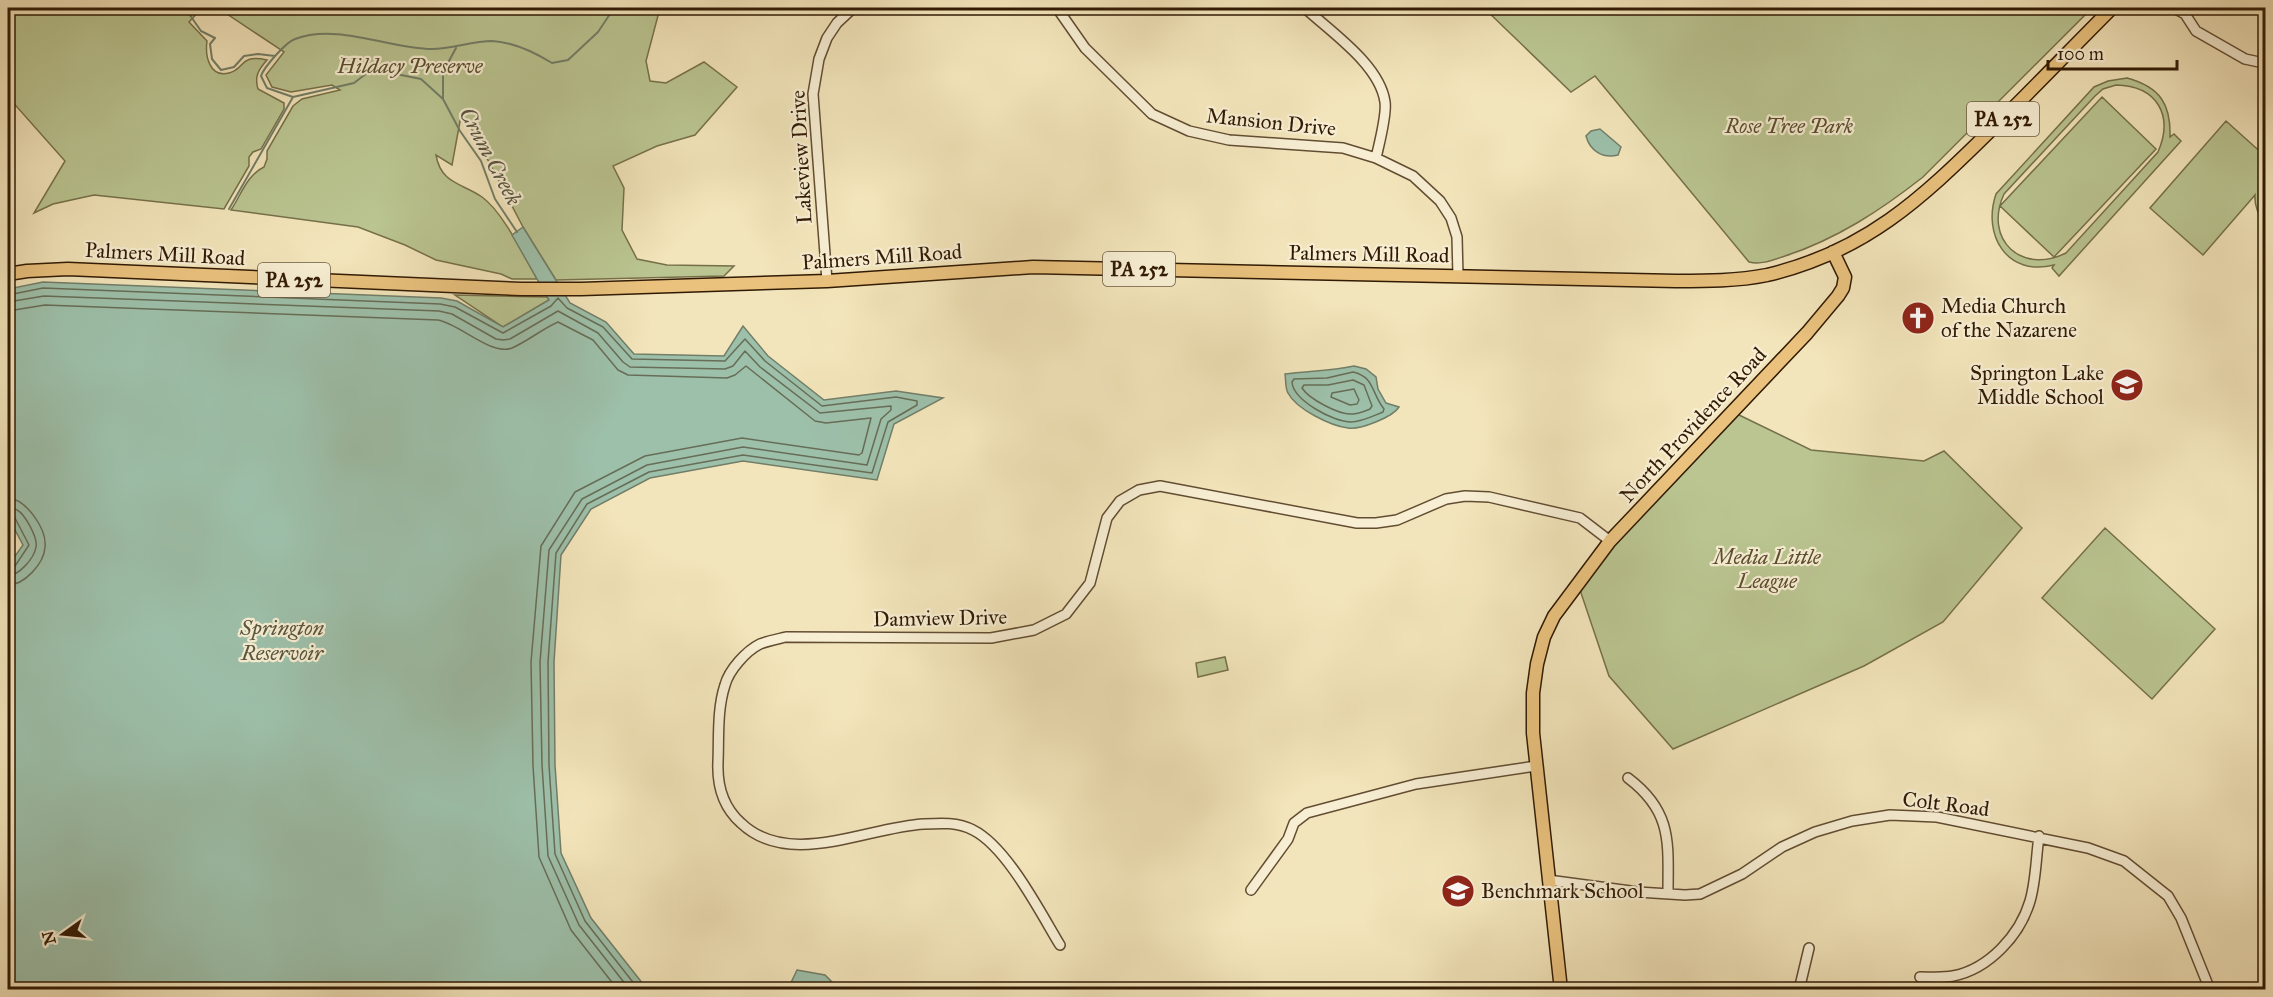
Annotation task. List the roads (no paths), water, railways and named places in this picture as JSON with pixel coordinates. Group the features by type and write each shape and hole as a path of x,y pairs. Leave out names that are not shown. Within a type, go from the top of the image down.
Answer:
{"main road":[{"name":"PA 252","path":"1833,252 1896,216 1935,185 2112,8"},
{"name":"Palmers Mill Road","path":"8,274 68,269 521,289 827,281 1033,267 1699,281 1765,275 1795,267 1833,252"},
{"name":"North Providence Road","path":"1561,990 1533,733 1533,693 1544,637 1554,616 1610,541 1807,333 1838,296 1843,288 1845,277 1833,252"}],"street":[{"name":"Lakeview Drive","path":"827,281 813,94 819,59 827,38 837,23 854,8"},
{"name":"Mansion Drive","path":"1056,8 1085,48 1152,114 1189,131 1230,140 1343,148 1376,158 1413,176 1440,201 1451,218 1457,237 1458,276"},
{"path":"1305,8 1337,38 1357,52 1374,76 1385,102 1376,158"},
{"path":"2175,8 2189,10 2196,31 2245,59 2259,62 2265,58"},
{"name":"Damview Drive","path":"1060,945 1013,870 993,843 972,829 946,822 911,825 811,844 793,845 780,844 749,831 725,804 718,778 725,682 746,654 759,644 786,637 991,638 1034,630 1066,614 1090,583 1107,518 1120,501 1139,490 1160,486 1368,523 1397,520 1446,500 1465,496 1489,497 1580,518 1610,541"},
{"path":"1251,890 1288,839 1294,823 1307,813 1416,784 1536,766"},
{"path":"1628,778 1643,789 1659,811 1666,831 1668,894"},
{"name":"Colt Road","path":"1548,880 1595,888 1668,894 1700,894 1742,874 1782,847 1815,832 1852,821 1890,815 1937,817 2039,836 2088,848 2124,861 2168,896 2181,918 2210,990"},
{"path":"1920,977 1954,976 1974,968 1993,957 2011,939 2031,899 2039,836"},
{"path":"1799,990 1809,948"}],"water":[{"path":"1600,129 1621,147 1618,155 1602,155 1591,146 1586,136 1591,131"},
{"name":"Springton Reservoir","path":"523,227 570,303 606,322 634,354 724,356 743,326 768,356 824,400 896,391 943,398 894,424 877,480 743,461 650,478 591,509 561,555 554,662 555,765 561,853 591,918 647,989 8,989 8,566 23,545 8,517 8,289 43,282 441,298 457,301 503,327 549,300 512,235"},
{"path":"1354,366 1366,369 1376,377 1378,389 1386,403 1399,407 1396,411 1368,425 1353,428 1341,427 1306,411 1292,399 1287,391 1285,374"},
{"path":"797,970 825,975 839,989 788,989"}],"waterway":[{"path":"185,8 201,31 215,38 210,44 212,59 221,70 234,67 244,56 258,54 275,56"},
{"path":"443,99 421,79 386,72 367,73 354,83 293,97 267,88 261,76 276,55 291,41 311,35 328,34 432,49 492,41 524,48 552,63 568,60 598,32 614,8"},
{"name":"Crum Creek","path":"456,48 443,72 443,99 460,131 481,161 495,199 517,232"},
{"path":"229,209 293,97"}],"place":[{"name":"Media Church of the Nazarene","path":"1918,318"},
{"name":"Springton Lake Middle School","path":"2127,385"},
{"name":"Benchmark School","path":"1458,891"}],"park label":[{"name":"Hildacy Preserve","path":"410,66"},
{"name":"Rose Tree Park","path":"1789,126"},
{"name":"Media Little League","path":"1767,569"}]}
